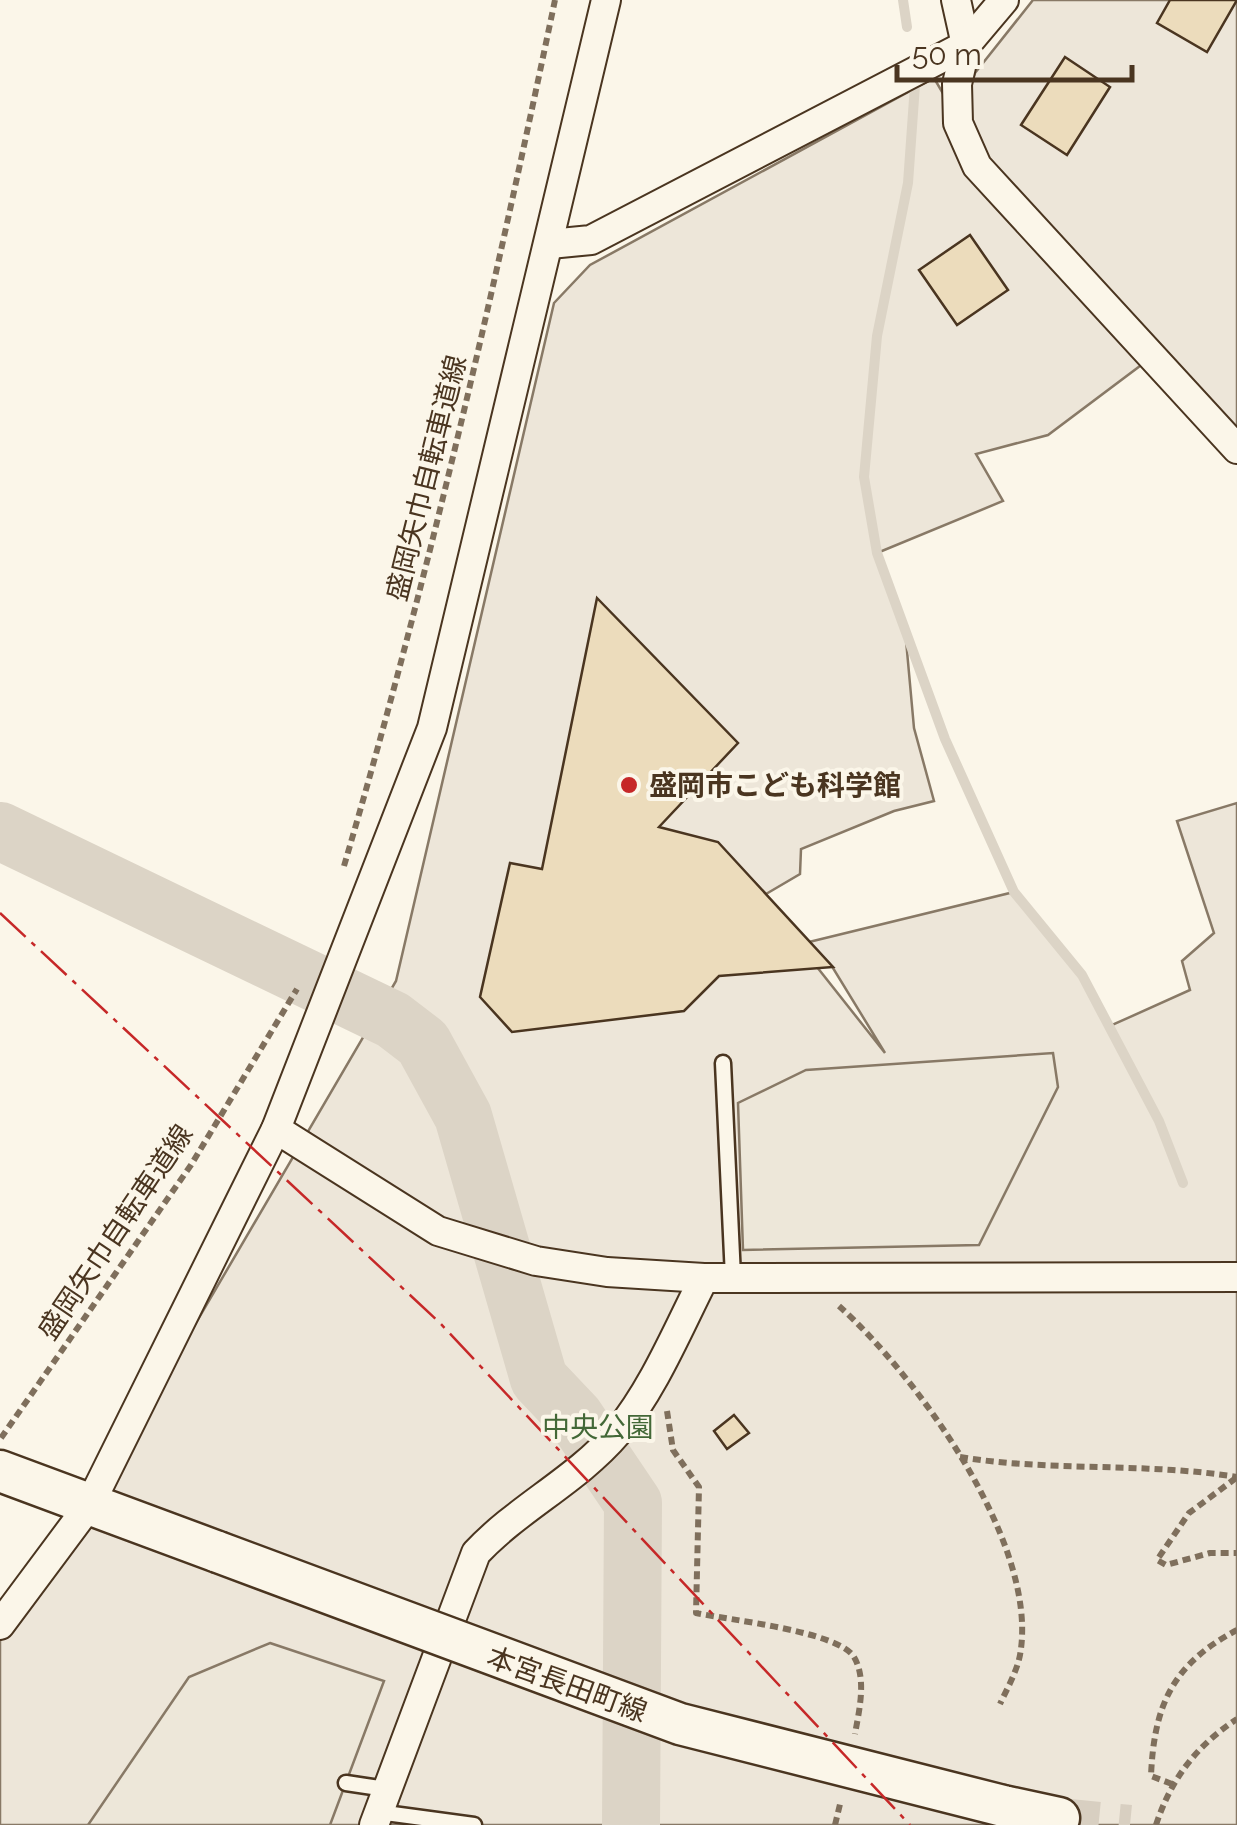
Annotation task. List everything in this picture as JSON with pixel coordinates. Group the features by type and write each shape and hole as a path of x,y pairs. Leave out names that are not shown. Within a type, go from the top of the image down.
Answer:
{"main road":[{"name":"本宮長田町線","path":"17,1478 680,1724 1058,1818"}],"street":[{"path":"0,1626 90,1504 276,1129 432,728 606,0"},
{"path":"956,0 966,45 956,84 958,122 976,166 1237,449"},
{"path":"550,244 591,240 966,45 1004,0"},
{"path":"276,1129 438,1231 536,1261 704,1278 1237,1277"},
{"path":"379,1809 476,1553 505,1522 602,1448 648,1386 704,1278"}],"lane":[{"path":"723,1063 733,1278"},
{"path":"346,1784 379,1809 474,1825"}],"path":[{"name":"盛岡矢巾自転車道線","path":"343,869 394,694 479,361 555,0"},
{"name":"盛岡矢巾自転車道線","path":"0,1439 191,1165 292,997"},
{"path":"805,1277 856,1321 900,1370 992,1514 1015,1570 1023,1626 1020,1657 1000,1704"},
{"path":"648,1386 671,1415 673,1450 699,1487 696,1613 833,1641 854,1656 862,1685 853,1740"},
{"path":"959,1458 996,1463 1184,1468 1237,1477"},
{"path":"1237,1477 1189,1513 1157,1560 1166,1565 1210,1553 1237,1553"},
{"path":"1172,1784 1150,1776 1151,1732 1162,1701 1192,1659 1237,1630"},
{"path":"1156,1825 1172,1784 1214,1734 1237,1719"},
{"path":"836,1825 842,1791"}],"green space":[{"name":"中央公園","path":"1033,0 1237,0 1237,449 1152,357 1048,435 976,454 1003,501 877,553 905,629 914,728 934,801 894,811 801,849 800,874 766,894 730,857 885,1053 833,968 809,942 1014,892 1082,975 1110,1026 1190,990 1182,961 1214,933 1177,821 1237,803 1237,1825 0,1825 0,1625 90,1504 396,981 554,303 590,265 934,78 959,121 975,73"}],"shaded area":[{"path":"1053,1053 1058,1087 979,1245 743,1250 738,1103 806,1070"},
{"path":"270,1643 384,1681 330,1825 88,1825 189,1677"}],"building":[{"path":"1170,0 1237,0 1207,52 1157,23"},
{"path":"1065,57 1110,87 1067,155 1021,125"},
{"path":"970,235 1008,290 957,325 919,270"},
{"name":"盛岡市こども科学館","path":"597,598 738,743 659,827 718,842 833,967 719,976 684,1011 512,1032 480,997 510,863 542,869"},
{"path":"734,1415 749,1433 727,1449 714,1431"}],"waterway":[{"path":"903,0 907,27"},
{"path":"915,85 908,183 877,336 864,477 877,553 945,739 1014,892 1082,975 1159,1121 1183,1183"},
{"path":"0,831 393,1020 423,1043 463,1116 539,1379 575,1417 633,1503 631,1825"}],"tunnel":[{"path":"1059,1818 1130,1825"}],"power":[{"path":"0,913 440,1323 910,1825"}],"place":[{"name":"盛岡市こども科学館","path":"629,785"}]}
